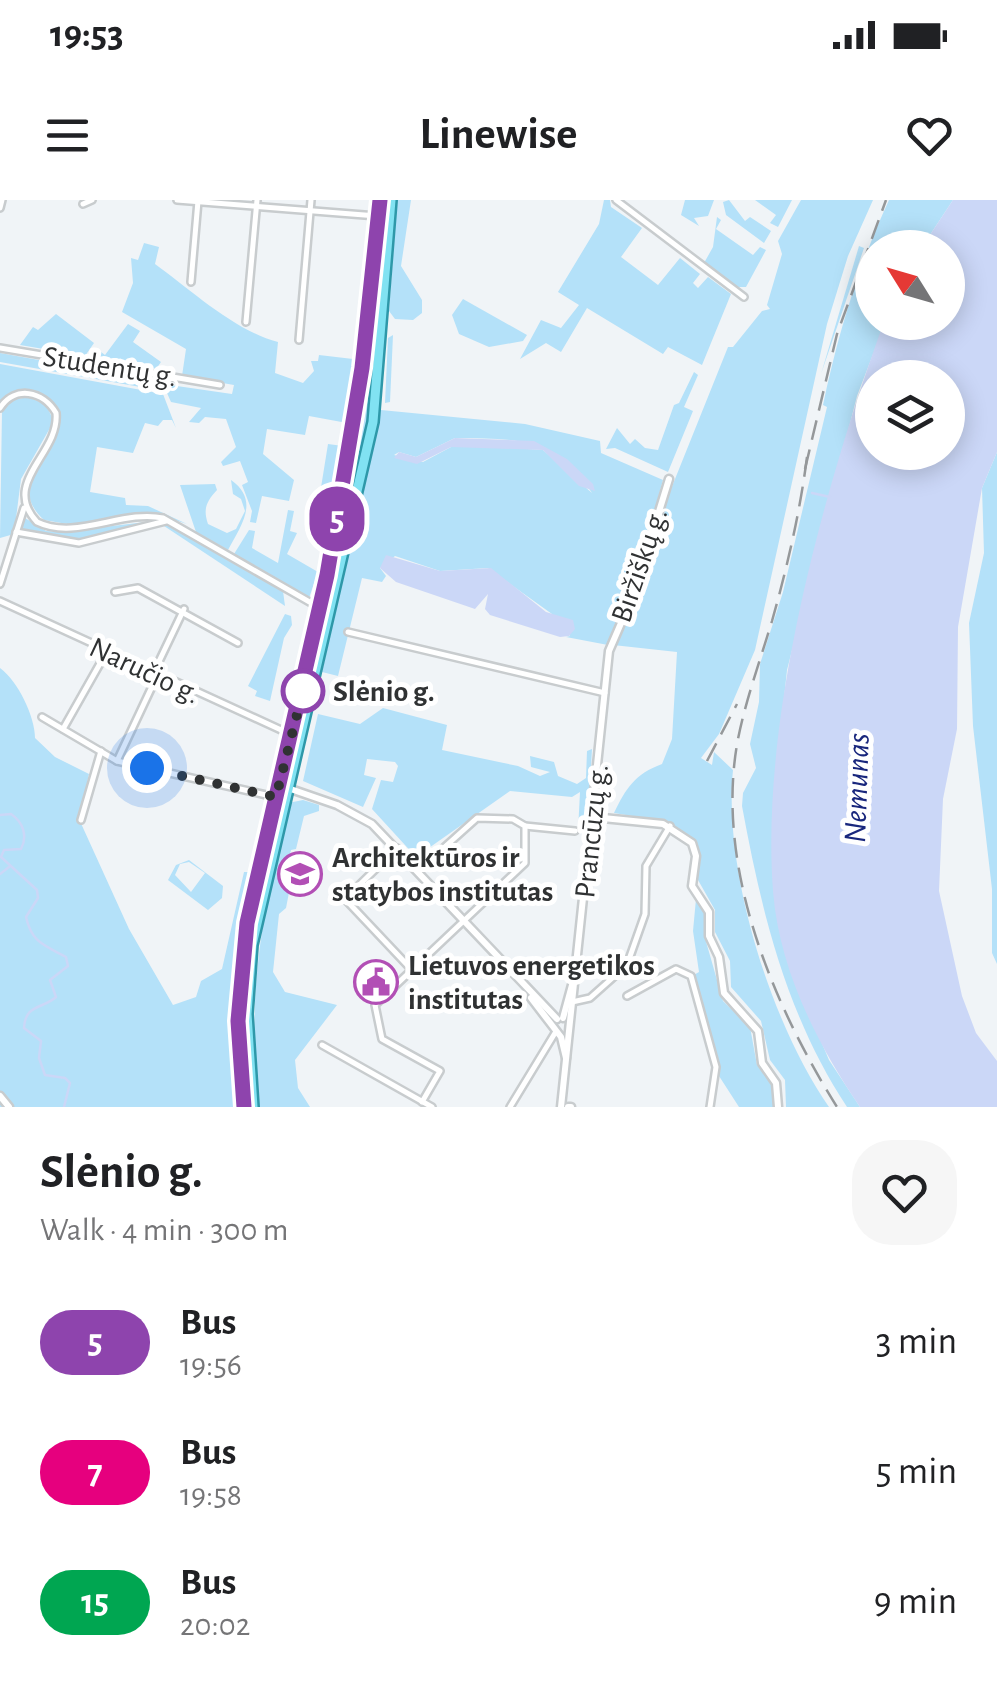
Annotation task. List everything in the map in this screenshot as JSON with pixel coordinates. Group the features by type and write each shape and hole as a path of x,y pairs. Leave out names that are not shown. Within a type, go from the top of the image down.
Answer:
{"main road":[{"path":"253,1107 246,1014 250,966 292,735 338,515 362,368 380,200"},
{"path":"244,1107 240,973 276,797 284,786 352,518 378,386 391,200"},
{"path":"338,515 352,518"}],"street":[{"path":"0,208 2,200"},
{"path":"83,204 92,200"},
{"path":"177,200 257,203 378,216"},
{"path":"299,340 311,200"},
{"path":"616,200 744,297"},
{"path":"192,282 198,201"},
{"path":"246,322 257,203"},
{"name":"Studentų g.","path":"0,348 220,385"},
{"path":"0,408 9,397 28,394 49,402 56,413 56,428 24,481 25,505 0,584"},
{"name":"Biržiškų g.","path":"609,651 634,593 669,478"},
{"path":"25,505 32,517 48,527 147,516 169,521 320,609"},
{"path":"16,532 79,543 169,521"},
{"path":"115,592 138,588 238,642"},
{"name":"Naručio g.","path":"0,602 292,735"},
{"path":"118,761 184,610"},
{"path":"348,632 604,692"},
{"name":"Prancūzų g.","path":"568,1107 561,1027 573,1002 609,651"},
{"path":"63,729 106,652"},
{"path":"42,717 118,761 276,797"},
{"path":"80,820 102,751"},
{"path":"284,786 364,818 397,848 561,1027 510,1107"},
{"path":"594,817 670,826 684,834 695,848 692,886 710,912 709,936 721,964 724,993 758,1031 760,1056 776,1082 778,1107"},
{"path":"438,853 476,818 513,819 525,826 575,831"},
{"path":"422,1102 440,1071 382,1039 375,1005 525,863 525,826"},
{"path":"573,1002 590,998 627,965 644,914 646,866 670,826"},
{"path":"397,848 344,898 412,970"},
{"path":"627,996 676,969 691,976 716,1067 710,1107"},
{"path":"322,1045 432,1107"},
{"path":"0,1096 9,1107"}],"shaded area":[{"path":"397,200 411,200 401,266 422,300 422,313 413,320 395,319 389,311"},
{"path":"604,200 610,200 611,207 642,228 621,257 658,285 680,258 700,274 693,283 698,288 708,277 731,294 702,365 668,347 663,354 587,308 561,352 546,343 520,359 541,320 561,328 579,305 558,292 599,224"},
{"path":"685,200 714,200 708,216 694,218 699,226 681,215"},
{"path":"729,200 745,221 750,217 771,231 764,243 726,215 723,202"},
{"path":"755,200 792,200 778,227 770,223 776,215"},
{"path":"801,200 873,200 860,230 855,230 827,324 755,650 719,734 701,758 712,765 714,752 733,770 736,854 756,945 788,1034 829,1107 786,1107 785,1080 770,1060 761,1021 731,987 730,961 715,932 715,910 698,880 697,841 668,822 614,813 632,783 662,764 672,739 677,652 613,645 636,594 667,489 671,489 728,347 733,347 762,311 770,309 767,305 782,254 778,241"},
{"path":"889,200 953,200 933,230 876,230"},
{"path":"717,217 721,220 716,229 753,255 760,247 766,250 746,287 736,287 704,263 713,247"},
{"path":"144,243 159,247 155,264 198,297 246,329 278,342 275,373 303,383 314,371 311,361 318,361 319,355 353,359 356,386 339,483 332,490 328,509 318,506 328,444 343,446 347,423 309,416 305,435 267,429 263,454 294,480 289,501 262,496 256,523 250,522 252,511 242,485 248,482 240,461 223,466 221,462 236,447 226,419 205,417 199,423 189,422 201,408 171,402 163,384 232,394 234,385 182,376 186,349 122,312 133,283 131,258 138,260"},
{"path":"855,259 855,274 821,374"},
{"path":"855,286 855,340 878,340 871,360 855,360 855,404 787,670 773,804 788,963 829,1060 860,1107 847,1107 792,999 758,886 742,806 743,793 756,768 750,744 759,702 760,664 783,592 842,327"},
{"path":"463,299 527,335 523,341 489,347 459,334 452,315"},
{"path":"56,314 94,343 85,356 20,345 33,327 38,330"},
{"path":"128,324 140,331 133,342 161,362 156,369 91,358 97,349 105,355"},
{"path":"371,333 377,335 373,401 349,515 343,511"},
{"path":"393,335 390,402 385,403 388,338"},
{"path":"0,353 161,382 163,391 0,362"},
{"path":"0,364 163,394 176,428 172,420 163,420 158,426 145,423 133,453 97,447 90,492 125,498 126,505 148,506 187,524 154,513 73,525 44,520 32,505 29,492 31,479 53,440 58,410 31,391 15,392 0,402"},
{"path":"694,372 698,375 684,407 693,411 668,472 615,448 606,449 617,428 630,444 635,439 645,448 658,450 674,405 679,403"},
{"path":"29,397 46,405 54,421 21,479 14,534 0,538 2,411 12,400"},
{"path":"381,410 525,424 600,441 601,453 663,480 633,589 608,645 566,637 570,636 552,614 488,568 440,571 395,556 380,568 386,576 382,582 362,578 338,676 322,672","holes":["455,438 516,441 549,451 564,460 592,493 543,450 468,445 451,447 423,462 394,455 399,452 416,457"]},
{"path":"997,452 997,964 992,953 992,889 973,726 969,623 984,553 982,488"},
{"path":"231,480 240,488 246,505 245,514 242,523 228,550 196,532 180,485 215,484 217,490 206,510 208,524 227,533 236,529 245,511 241,499 233,494"},
{"path":"288,510 294,511 290,531 297,533 287,554 318,572 309,598 234,554 249,530 255,531 252,548 278,563"},
{"path":"25,518 46,531 62,532 154,521 77,540 19,531"},
{"path":"161,524 169,524 283,591 285,606"},
{"path":"285,614 291,616 292,625 284,638 270,701 255,696 257,691 248,686"},
{"path":"0,668 24,700 35,738 55,757 89,774 79,819 129,929 173,1005 196,997 201,981 222,969 244,872 248,872 234,971 232,1020 241,1107 0,1107"},
{"path":"383,708 447,725 442,750 518,766 540,776 550,772 531,767 530,756 554,762 558,776 577,784 586,778 587,751 592,749 587,838 578,831 580,792 572,797 510,791 416,857 372,809 381,780 393,782 398,766 395,762 367,759 364,775 376,778 363,807 303,781 318,714 360,724"},
{"path":"303,800 319,805 319,811 304,816 296,849 291,850 287,868 293,872 286,908 279,914 273,972 285,992 337,1005 295,1060 298,1088 310,1107 258,1107 254,1027 264,918 288,803"},
{"path":"189,860 223,886 222,898 208,910 168,880 176,865","holes":["189,862 205,873 191,892 175,875 180,864"]},
{"path":"696,899 705,913 705,938 723,1001 750,1027 757,1065 771,1082 774,1107 739,1107 719,1076 718,1058 692,976 699,972 693,931"}],"water":[{"name":"Nemunas","path":"953,200 997,200 997,452 982,488 958,627 957,729 943,799 939,891 962,996 976,1033 997,1061 997,1107 860,1107 815,1032 783,949 773,891 776,754 800,607 855,407 855,470 965,470 965,360 871,360 878,340 965,340 965,230 933,230"},
{"path":"455,438 534,441 567,459 593,484 595,491 579,486 543,450 451,447 417,464 394,458 399,452 416,457"},
{"path":"386,555 440,571 491,568 546,612 573,620 575,629 569,636 560,637 490,615 485,609 488,594 475,609 396,582 380,568"}],"waterway":[{"path":"812,493 830,497"},
{"path":"0,815 11,814 23,830 21,849 4,850 1,857 37,890 38,898 26,917 32,933 66,957 68,966 50,980 56,997 31,1011 24,1028 41,1041 39,1058 45,1075 65,1078 70,1083 64,1107"},
{"path":"0,874 9,867"}],"railway":[{"path":"805,469 837,334 886,200"},
{"path":"807,457 788,560 738,739 734,835 754,931 771,978 837,1107"},
{"path":"707,761 737,704"}],"bus line":[{"name":"5","path":"244,1107 238,1021 247,923 327,575 355,420 380,200"}],"place":[{"name":"Slėnio g.","path":"303,691"},
{"name":"Architektūros ir statybos institutas","path":"300,874"},
{"name":"Lietuvos energetikos institutas","path":"376,982"}],"route":[{"path":"147,768 276,797 303,691"}]}
